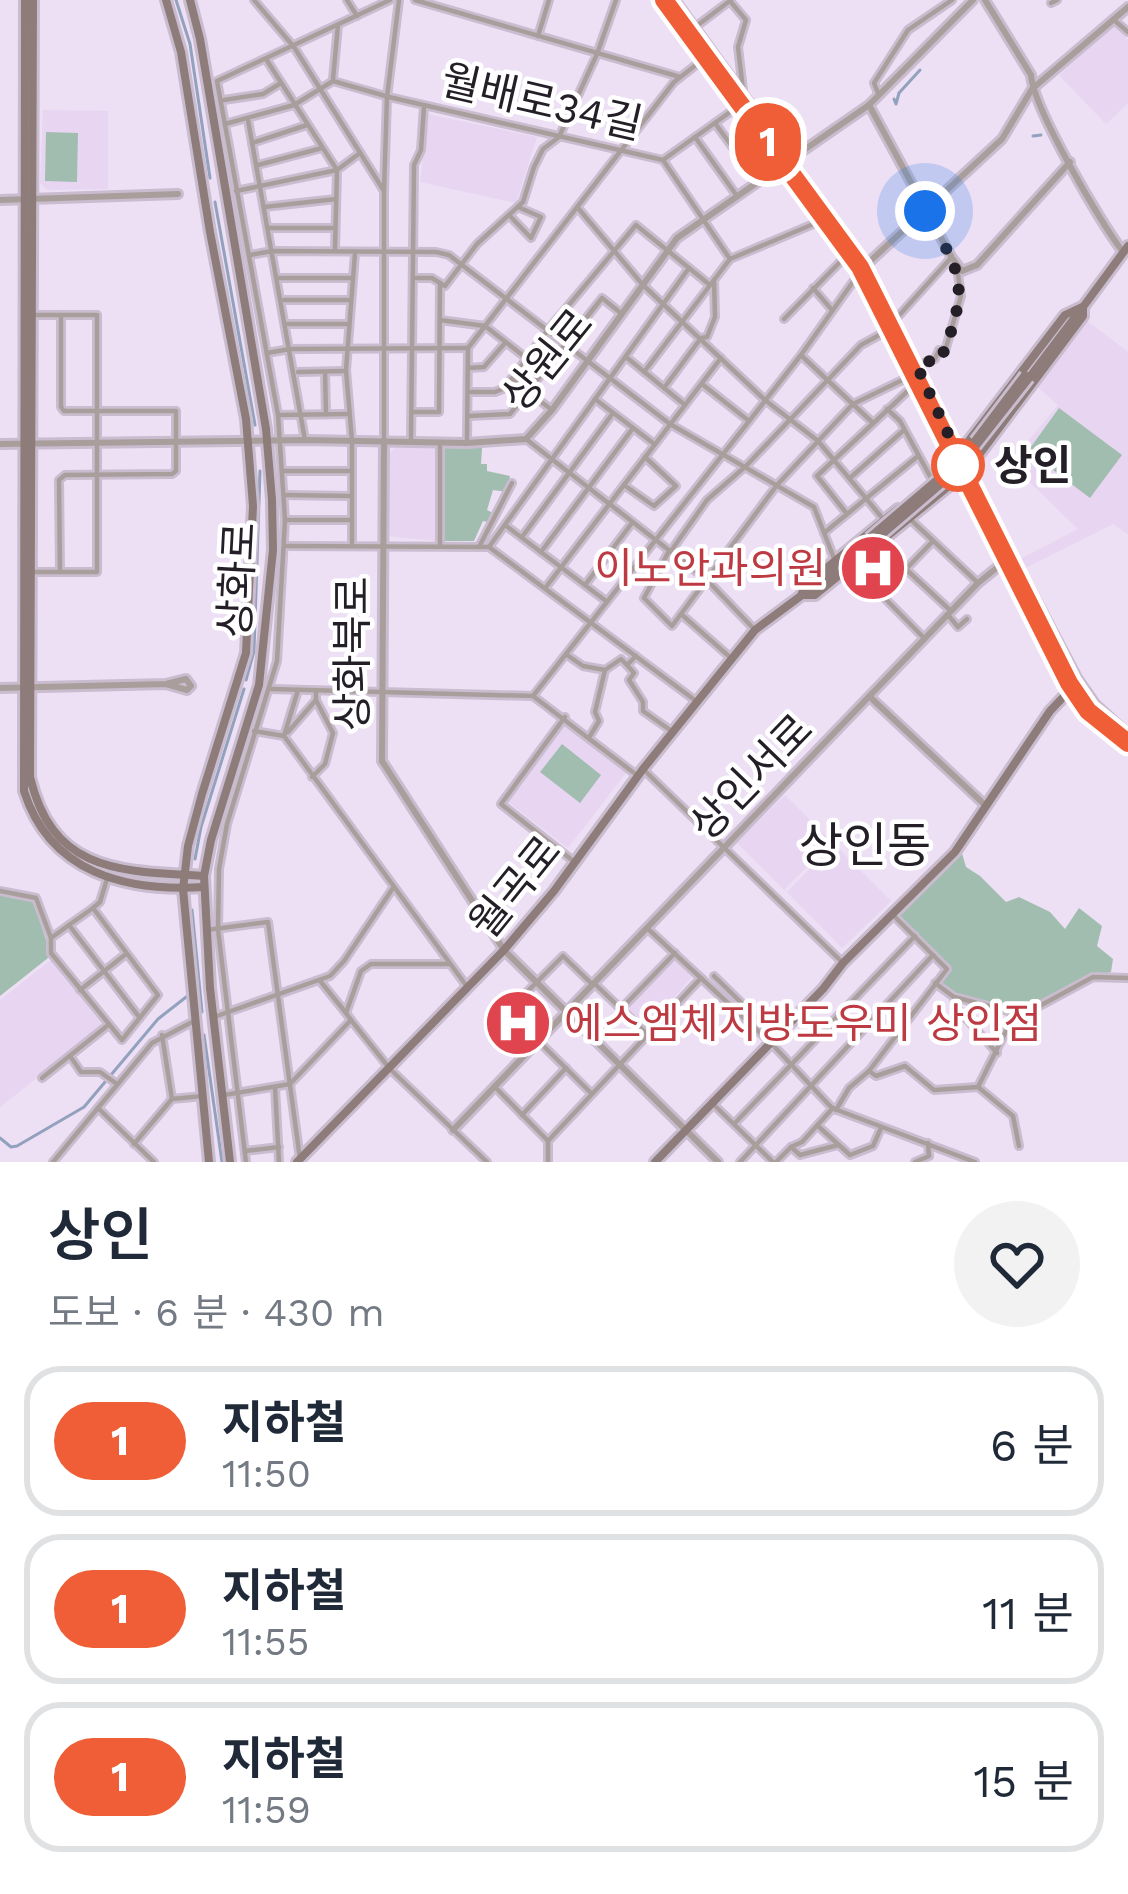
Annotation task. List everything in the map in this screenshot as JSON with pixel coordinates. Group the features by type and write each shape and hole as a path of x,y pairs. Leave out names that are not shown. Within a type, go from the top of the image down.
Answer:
{"main road":[{"path":"29,0 26,688 30,777 38,806 54,833 79,854 104,867 143,874 204,876"},
{"name":"상화로","path":"166,0 182,52 252,472 246,653 188,849 183,889 208,1161"},
{"name":"상화로","path":"190,0 271,473 273,550 259,685 204,876 205,930 230,1162"},
{"path":"662,0 742,101"},
{"path":"674,0 862,270 1070,690 1093,720 1128,747"},
{"path":"786,161 847,255 862,270"},
{"path":"202,177 211,183 220,172"},
{"path":"206,201 213,192 225,200"},
{"path":"27,199 30,572 22,771 29,807 53,844 92,874 124,885 204,887"},
{"name":"월곡로","path":"298,1160 504,950 755,630 874,542 962,458 1126,249"},
{"path":"1083,307 1083,316 963,476 874,542 853,566 815,595 802,595 807,584 933,482 1065,315 1083,307"},
{"path":"247,422 257,431 264,418"},
{"path":"252,472 262,466 271,473"},
{"path":"963,476 1083,690 1128,736"},
{"path":"658,1161 955,853 1050,711 1070,690"},
{"path":"188,849 195,863 207,856"},
{"path":"184,914 194,904 204,913"},
{"path":"193,1005 203,1015 213,1012"}],"street":[{"path":"254,0 294,47 384,191"},
{"path":"349,0 357,16"},
{"path":"246,1162 218,930 222,848 271,689 280,638 285,520 278,415 217,81 390,0"},
{"name":"상화북로","path":"399,0 387,97 384,191 382,760 504,950 718,1162"},
{"path":"415,0 680,77"},
{"path":"538,36 549,0"},
{"path":"413,278 432,278 446,286 477,244 518,208 543,149 559,137 598,54 616,0"},
{"path":"694,28 731,0 746,20 738,46 742,101"},
{"path":"878,94 874,83 908,30 952,0"},
{"name":"상원로","path":"0,444 526,439 677,238 869,105 974,0"},
{"path":"985,0 1031,76 1032,89 1070,162 1126,249"},
{"path":"533,696 801,355 862,270 1001,139 1032,89 1126,12"},
{"path":"1114,19 1128,32"},
{"path":"226,124 294,105 333,81 338,25"},
{"path":"467,443 468,348 680,77 705,58"},
{"path":"266,59 337,170 334,250"},
{"name":"월배로34길","path":"333,81 663,160 742,101"},
{"path":"222,100 263,94 280,83"},
{"path":"869,105 957,267 961,296 944,352 938,350 935,359 915,374 853,404 777,484 672,626 644,598 707,500 746,466 861,345 891,326 952,258"},
{"path":"411,442 414,165 421,150 424,106"},
{"path":"248,121 304,440"},
{"path":"715,123 758,181"},
{"path":"252,143 307,124"},
{"path":"695,137 737,196"},
{"path":"256,166 322,148"},
{"path":"236,191 337,170 360,154"},
{"path":"663,160 730,259"},
{"path":"957,267 969,270 977,265 1070,162"},
{"path":"0,200 178,194"},
{"path":"264,207 336,199"},
{"path":"510,216 531,238 541,217 518,208"},
{"path":"578,208 643,285 765,400 818,441 884,520"},
{"path":"644,372 730,259 823,220"},
{"path":"468,392 495,392 511,380 636,225 712,282"},
{"path":"268,228 335,227"},
{"path":"248,255 334,250 436,252 460,265 670,424 814,507 836,561"},
{"path":"352,546 346,348 355,253"},
{"path":"784,319 847,255"},
{"path":"489,547 689,268"},
{"path":"277,278 352,278"},
{"path":"664,388 701,338 707,337 715,317 712,282"},
{"path":"412,412 439,412 440,283"},
{"path":"813,288 832,310"},
{"path":"468,416 510,414 602,298 622,314"},
{"path":"281,300 350,300"},
{"path":"30,572 97,572 97,315 31,315"},
{"path":"60,572 59,480 65,475 172,474 176,442 176,411 64,411 61,315"},
{"path":"440,320 485,326 527,358"},
{"path":"286,324 347,324"},
{"path":"468,368 484,367 505,343"},
{"path":"267,353 468,348"},
{"path":"801,355 873,423"},
{"path":"626,357 685,405"},
{"path":"545,588 721,358"},
{"path":"295,373 346,371"},
{"path":"325,372 326,414"},
{"path":"847,514 817,476 887,409 915,374"},
{"path":"511,380 552,410"},
{"path":"702,383 749,421"},
{"path":"595,399 655,445"},
{"path":"887,409 933,482"},
{"path":"522,537 613,413"},
{"path":"278,415 349,414"},
{"path":"541,552 633,428"},
{"path":"849,479 904,430"},
{"path":"526,439 706,579 755,630"},
{"path":"440,442 440,546"},
{"path":"824,533 918,456"},
{"path":"624,484 654,506 676,486 645,457"},
{"path":"282,471 352,471"},
{"path":"479,547 512,483"},
{"path":"284,496 352,496"},
{"path":"507,497 520,504"},
{"path":"910,519 978,583"},
{"path":"285,520 352,520"},
{"path":"585,585 632,523"},
{"path":"505,525 608,602"},
{"path":"881,595 933,541"},
{"path":"874,542 950,613 958,627 967,619"},
{"path":"285,546 489,547 697,702"},
{"name":"상인서로","path":"453,1130 978,583 1004,562"},
{"path":"853,566 925,639"},
{"path":"681,614 732,658"},
{"path":"566,654 583,666 605,670"},
{"path":"627,665 636,656"},
{"path":"590,736 598,721 595,712 605,670 621,659 634,673 629,680 643,702 643,711 673,732"},
{"path":"0,688 166,685"},
{"path":"271,689 533,696 641,773 844,963"},
{"path":"284,736 299,689"},
{"path":"312,776 325,764 333,733 316,700 316,690"},
{"path":"870,697 985,805"},
{"path":"284,736 316,700"},
{"path":"565,717 501,804 575,862"},
{"path":"245,729 284,736 468,988"},
{"path":"51,938 100,902 106,879"},
{"path":"213,1012 229,1013 321,982 344,961 393,888"},
{"path":"0,891 36,898 52,953 122,1040 158,995 93,908"},
{"path":"713,1103 774,1162 835,1109 946,969 894,916"},
{"path":"205,930 268,922 298,1160"},
{"path":"69,926 140,1018"},
{"path":"647,928 835,1109 975,1162"},
{"path":"734,1124 915,936"},
{"path":"621,1009 675,953"},
{"path":"80,990 126,954"},
{"path":"740,1162 933,955"},
{"path":"592,1093 508,1011 563,956 647,1034"},
{"path":"346,1013 361,971 371,964 450,964"},
{"path":"714,976 758,1018"},
{"path":"935,983 954,997 1023,1016 1093,976 1128,978"},
{"path":"548,1162 548,1141 701,978"},
{"path":"321,982 390,1070 487,1162"},
{"path":"954,997 955,1006 997,1052"},
{"path":"979,1087 1016,1013"},
{"path":"223,1095 290,1084 351,1020"},
{"path":"53,1162 162,1035 194,1021"},
{"path":"42,1078 107,1026"},
{"path":"162,1035 172,1100"},
{"path":"69,1055 81,1072 104,1073 117,1084"},
{"path":"869,1071 876,1076 905,1066 934,1090 979,1087 1013,1116 1018,1146"},
{"path":"522,1115 566,1068"},
{"path":"494,1086 548,1141"},
{"path":"275,1087 279,1162"},
{"path":"134,1144 172,1100 203,1096"},
{"path":"98,1108 154,1162"},
{"path":"818,1126 850,1155 873,1146 881,1128"},
{"path":"915,1162 929,1156 928,1143"},
{"path":"791,1147 800,1155 838,1145"},
{"path":"245,1150 279,1147"}],"shaded area":[{"path":"1114,24 1128,40 1128,103 1106,124 1059,75"},
{"path":"43,110 108,111 108,189 47,190 40,183"},
{"path":"428,114 537,137 516,203 420,182"},
{"path":"1086,320 1128,352 1128,534 1113,524 1023,569 1018,560 1078,529 1010,463 1058,405 1035,385"},
{"path":"396,447 437,448 436,541 388,536 389,453"},
{"path":"566,722 625,767 626,773 568,848 508,802"},
{"path":"785,795 832,842 784,890 737,843"},
{"path":"834,844 891,901 842,948 787,892"},
{"path":"674,958 693,976 647,1028 625,1009"},
{"path":"51,960 103,1026 0,1107 0,1000"}],"green space":[{"path":"46,132 78,133 77,182 45,181"},
{"path":"1059,408 1122,455 1090,498 1028,451"},
{"path":"443,448 482,448 481,464 487,464 487,471 510,476 507,492 493,490 487,510 495,514 491,523 483,521 474,541 443,541"},
{"path":"562,744 601,775 580,803 540,772"},
{"path":"961,850 966,867 1006,902 1019,897 1050,912 1065,929 1079,908 1102,926 1097,946 1113,959 1111,972 1023,1015 954,997 935,983 946,969 894,916"},
{"path":"0,895 33,901 48,958 0,996"}],"waterway":[{"path":"176,0 190,44 210,178"},
{"path":"894,99 896,104 899,93 920,70"},
{"path":"1033,136 1041,135"},
{"path":"215,202 255,425"},
{"path":"246,680 254,651 260,471"},
{"path":"195,859 244,689"},
{"path":"192,910 202,1012"},
{"path":"0,1138 17,1146 84,1107 158,1019 199,987"},
{"path":"204,1035 222,1162"}],"metro line":[{"name":"1","path":"664,0 860,267 1069,683 1088,711 1128,743"}],"place":[{"name":"상인","path":"958,465"},
{"name":"이노안과의원","path":"873,568"},
{"name":"에스엠체지방도우미 상인점","path":"518,1023"}],"district":[{"name":"상인동","path":"865,845"}],"route":[{"path":"925,211 957,267 961,296 944,352 938,350 935,359 917,366 962,464 958,465"}]}
